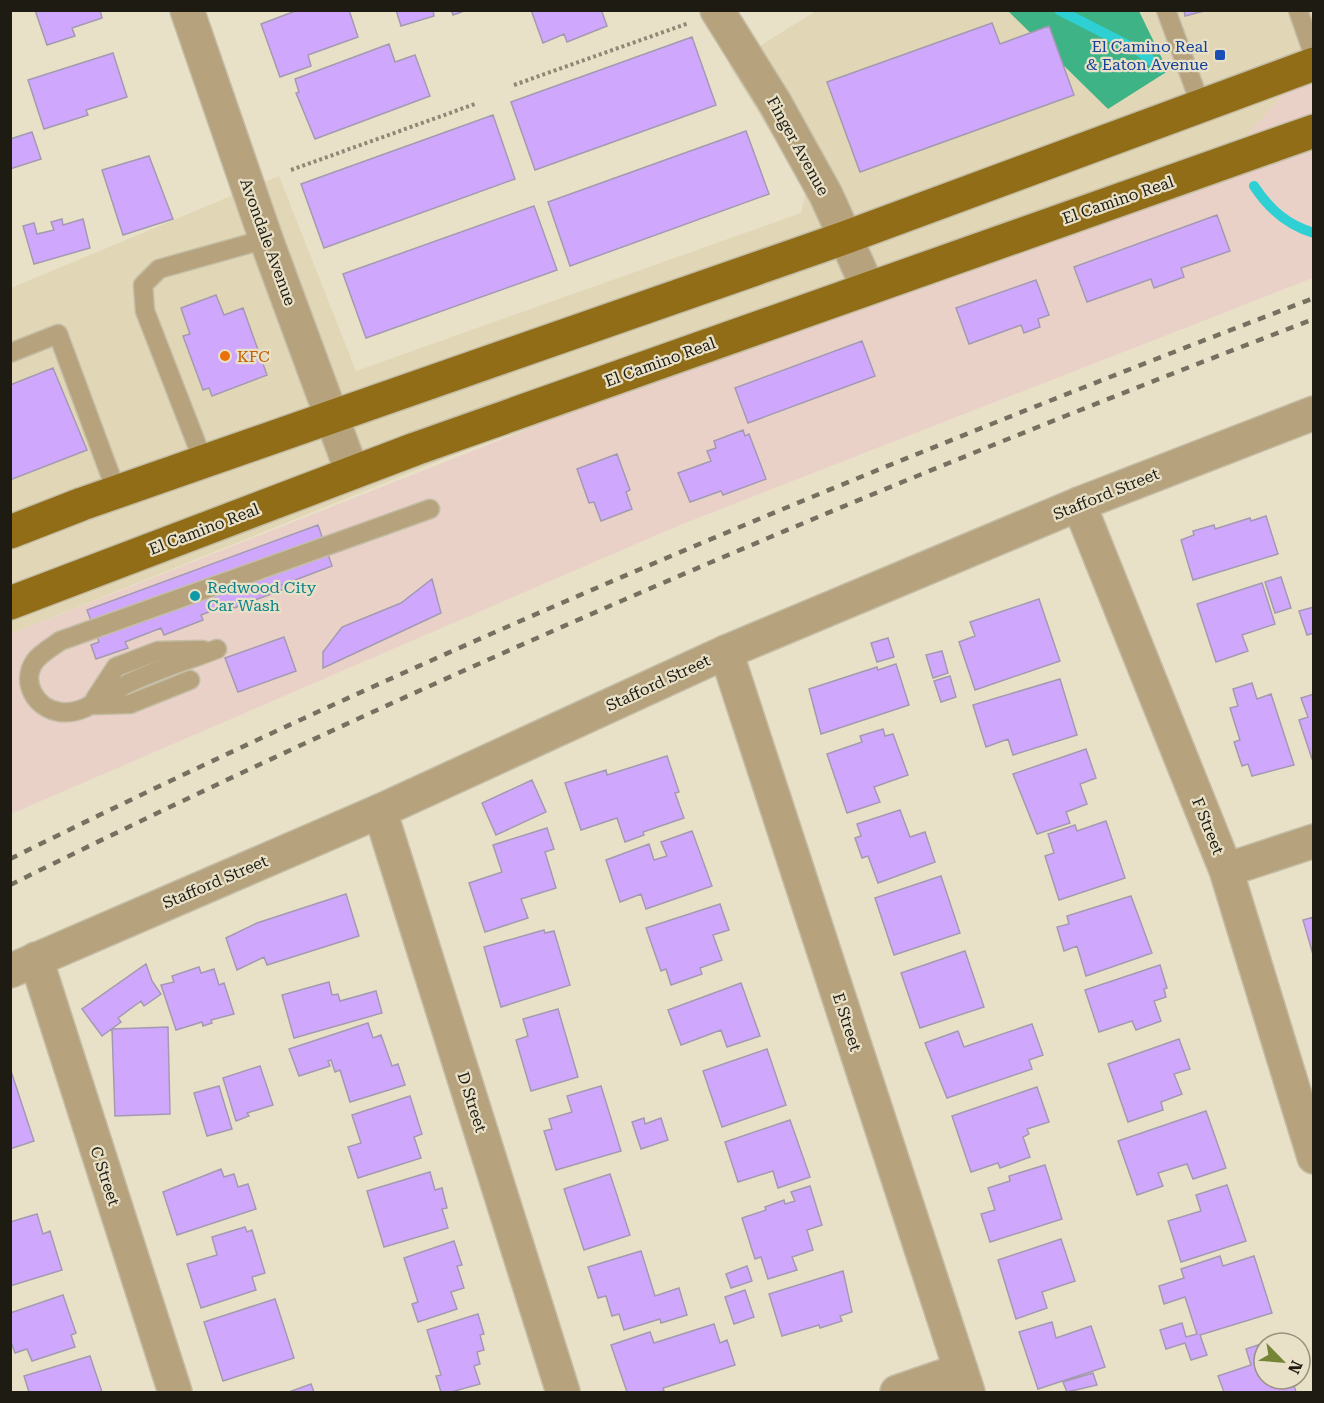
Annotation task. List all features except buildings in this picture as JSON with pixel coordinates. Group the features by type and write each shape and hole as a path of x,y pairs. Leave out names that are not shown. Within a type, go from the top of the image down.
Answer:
{"main road":[{"path":"10,532 844,238 1314,64"},
{"name":"El Camino Real","path":"10,603 352,472 1314,131"}],"street":[{"name":"Avondale Avenue","path":"187,10 266,239 334,418 352,472"},
{"name":"Finger Avenue","path":"705,16 775,103 826,195 868,288"},
{"name":"Stafford Street","path":"23,965 380,811 726,652 1079,504 1314,412"},
{"name":"F Street","path":"1079,504 1226,870 1314,1157"},
{"name":"E Street","path":"726,652 964,1381"},
{"name":"D Street","path":"380,811 563,1392"},
{"path":"1226,870 1314,841"},
{"name":"C Street","path":"23,965 175,1392"},
{"path":"897,1392 964,1381"}],"lane":[{"path":"1166,10 1201,106"},
{"path":"1298,10 1314,56"},
{"path":"204,463 145,311 143,285 159,269 266,239"},
{"path":"10,352 58,334 117,493"},
{"path":"217,649 123,686 92,705 74,712 60,712 39,703 32,695 29,685 30,671 36,661 60,641 430,509"},
{"path":"92,705 130,704 190,680"}],"path":[{"path":"514,85 705,16"},
{"path":"291,170 475,104"}],"shaded area":[{"path":"816,11 1313,11 1313,60 1236,148 966,248 11,634 11,288 279,176 356,371 801,213 806,190 729,65"},
{"path":"1313,60 1313,278 680,525 11,814 11,634 1236,148"}],"green space":[{"path":"1008,11 1139,11 1168,71 1108,109"}],"waterway":[{"path":"1059,10 1139,51 1161,68"},
{"path":"1254,186 1266,202 1287,221 1314,233"}],"railway":[{"path":"10,859 170,781 492,633 983,427 1314,298"},
{"path":"10,885 331,731 655,586 983,449 1314,319"}],"place":[{"name":"El Camino Real & Eaton Avenue","path":"1220,55"},
{"name":"KFC","path":"225,356"},
{"name":"Redwood City Car Wash","path":"195,596"}]}
